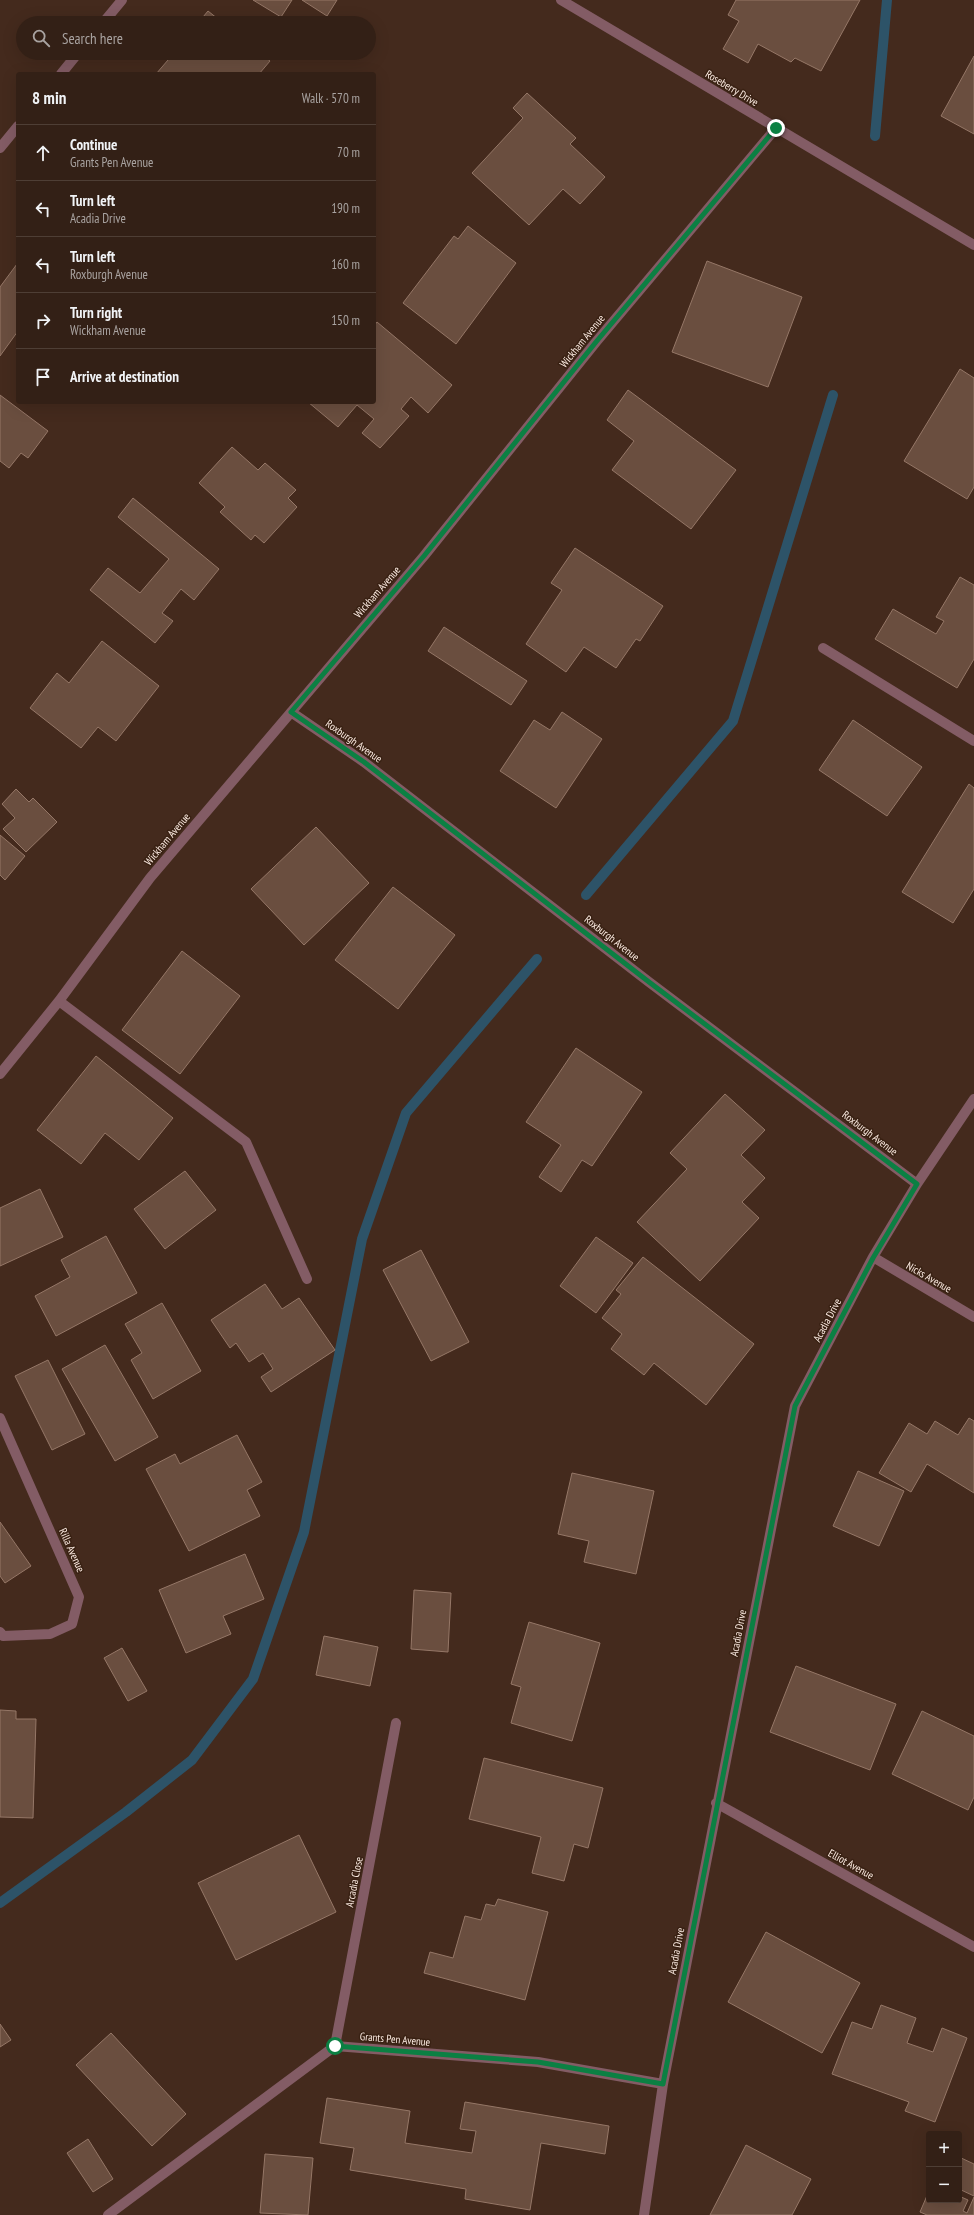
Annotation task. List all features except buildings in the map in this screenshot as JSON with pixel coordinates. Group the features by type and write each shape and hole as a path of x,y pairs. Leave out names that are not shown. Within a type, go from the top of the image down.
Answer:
{"street":[{"path":"109,16 122,0"},
{"name":"Roseberry Drive","path":"561,0 974,245"},
{"path":"63,72 72,60"},
{"path":"0,148 16,128"},
{"name":"Wickham Avenue","path":"0,1074 59,1001 150,878 424,556 596,342 776,128"},
{"path":"823,648 974,741"},
{"name":"Roxburgh Avenue","path":"291,712 364,762 656,987 917,1184"},
{"path":"59,1001 246,1142 307,1279"},
{"name":"Acadia Drive","path":"644,2215 663,2084 716,1802 795,1406 873,1258 917,1184 974,1099"},
{"name":"Nicks Avenue","path":"873,1258 974,1317"},
{"name":"Rilla Avenue","path":"0,1418 80,1597 72,1624 50,1634 3,1636 0,1632"},
{"name":"Arcadia Close","path":"335,2046 396,1723"},
{"name":"Elliot Avenue","path":"716,1802 974,1947"},
{"path":"108,2215 335,2046"},
{"name":"Grants Pen Avenue","path":"335,2046 538,2062 663,2084"}],"waterway":[{"path":"875,136 887,0"},
{"path":"586,895 733,721 833,395"},
{"path":"0,1903 126,1812 192,1760 253,1679 304,1532 362,1239 406,1113 537,959"}],"route":[{"path":"335,2046 538,2062 663,2084 716,1802 795,1406 873,1258 917,1184 649,982 364,762 291,712 424,556 596,342 776,128"}]}
